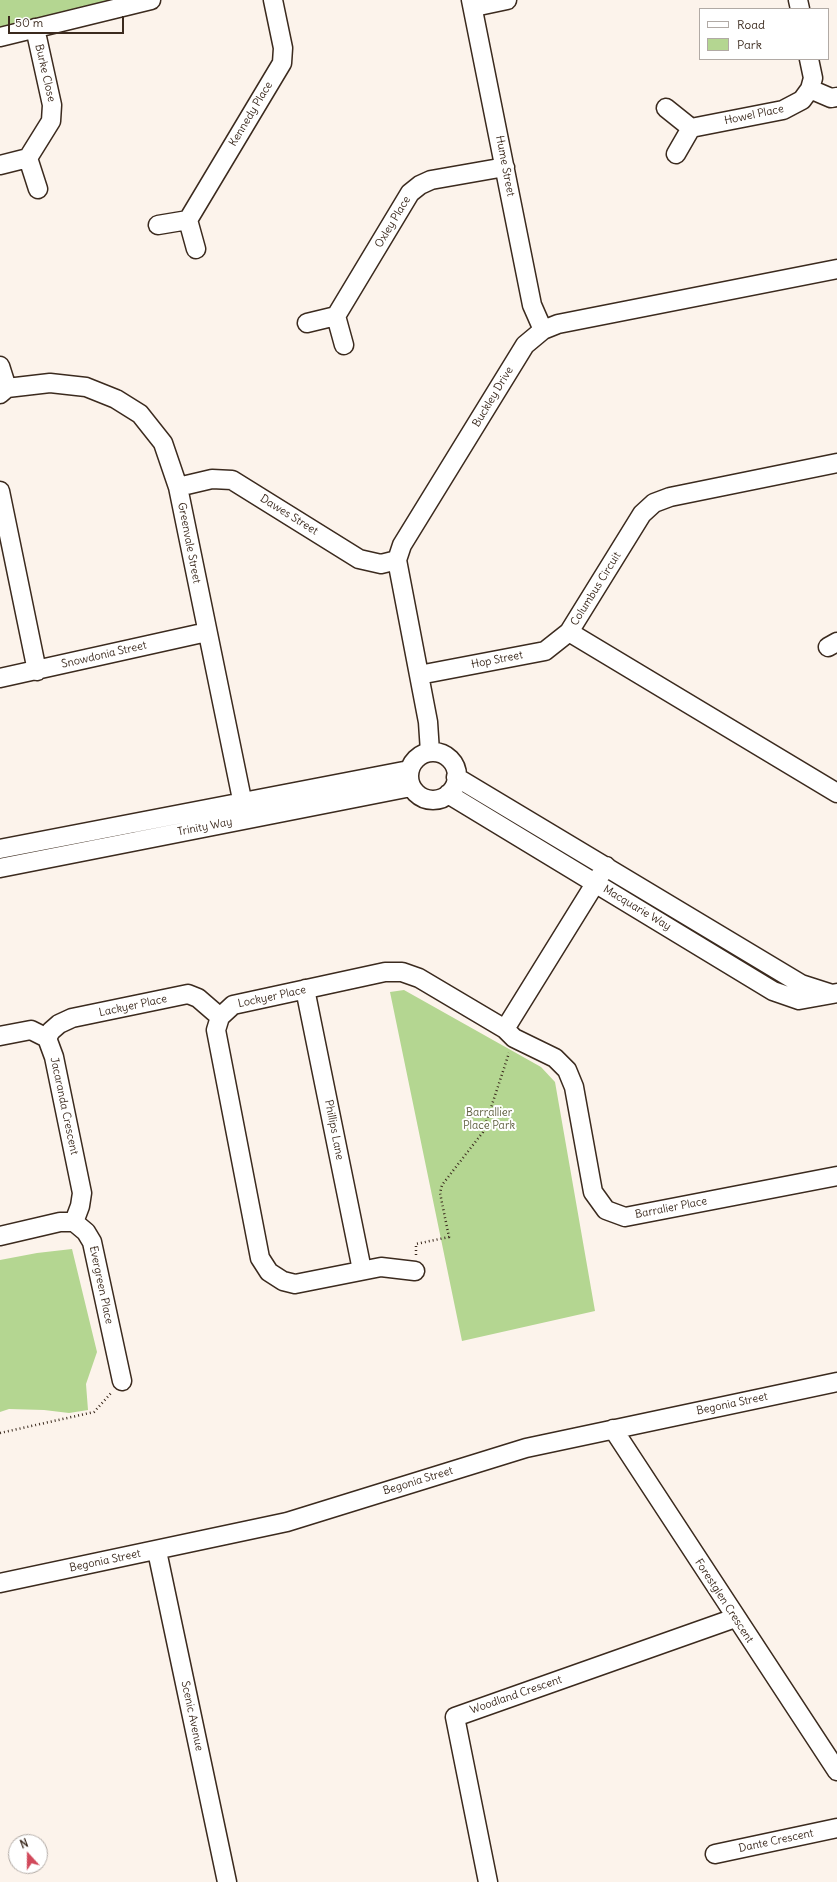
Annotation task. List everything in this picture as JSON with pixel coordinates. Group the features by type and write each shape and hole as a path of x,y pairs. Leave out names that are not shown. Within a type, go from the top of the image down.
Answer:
{"street":[{"path":"0,37 151,0"},
{"name":"Kennedy Place","path":"188,220 282,63 283,48 273,0"},
{"path":"473,3 507,0"},
{"name":"Hume Street","path":"473,3 532,305 543,330"},
{"name":"Burke Close","path":"28,158 51,121 52,105 35,28"},
{"path":"809,60 813,78 810,89 831,98 837,97"},
{"name":"Howel Place","path":"691,128 783,110 802,100 810,89"},
{"path":"666,108 691,128 676,154"},
{"path":"0,165 28,158 38,189"},
{"name":"Oxley Place","path":"336,316 410,193 420,185 431,180 505,167"},
{"path":"158,225 188,220 196,250"},
{"name":"Buckley Drive","path":"397,560 402,545 524,345 543,330 558,324 837,269"},
{"path":"308,323 336,316 344,345"},
{"name":"Greenvale Street","path":"0,366 3,391 50,382 86,387 116,399 140,414 163,443 178,487 207,632 244,801 246,819"},
{"name":"Columbus Circuit","path":"837,463 670,497 654,503 642,514 569,632 837,793"},
{"name":"Dawes Street","path":"178,487 212,479 232,480 359,559 380,564 397,560"},
{"path":"0,491 37,671"},
{"path":"397,560 428,722 430,752"},
{"name":"Snowdonia Street","path":"0,678 207,632"},
{"name":"Hop Street","path":"419,675 545,651 569,632"},
{"path":"430,752 443,755 449,759 453,764 456,776 454,786 448,794 439,799 428,800 418,795 410,779 417,758 430,752"},
{"name":"Macquarie Way","path":"456,776 801,984 835,994"},
{"name":"Trinity Way","path":"0,849 244,801 410,779"},
{"name":"Trinity Way","path":"0,868 246,819 410,779"},
{"name":"Macquarie Way","path":"448,794 773,991 799,1000 835,994"},
{"path":"510,1033 606,866"},
{"name":"Lockyer Place","path":"220,1017 233,1005 385,972 402,972 419,978 510,1033"},
{"name":"Phillips Lane","path":"305,989 362,1270"},
{"name":"Lackyer Place","path":"47,1038 51,1031 60,1024 72,1018 188,994 198,998 220,1017"},
{"path":"220,1017 216,1030 260,1258 269,1272 283,1281 295,1284 381,1267 415,1271"},
{"path":"0,1036 31,1030 47,1038"},
{"name":"Barralier Place","path":"510,1033 555,1058 567,1070 574,1087 594,1192 606,1210 625,1217 837,1176"},
{"name":"Jacaranda Crescent","path":"47,1038 54,1057 82,1194 80,1206 74,1222"},
{"path":"0,1236 60,1222 74,1222"},
{"name":"Evergreen Place","path":"74,1222 86,1232 92,1242 122,1381"},
{"name":"Begonia Street","path":"0,1583 157,1551 287,1522 526,1448 837,1382"},
{"name":"Forestglen Crescent","path":"613,1429 735,1618 837,1771"},
{"name":"Scenic Avenue","path":"157,1551 227,1882"},
{"name":"Woodland Crescent","path":"488,1882 455,1716 735,1618"},
{"name":"Dante Crescent","path":"715,1854 837,1828"}],"path":[{"path":"415,1271 416,1244 449,1237 440,1193 442,1185 483,1132 510,1033"},
{"path":"0,1433 94,1412 122,1381"}],"green space":[{"path":"0,0 110,0 0,27"},
{"name":"Barrallier Place Park","path":"404,990 541,1067 555,1082 595,1311 462,1341 390,992"},
{"path":"72,1249 97,1352 86,1384 88,1410 69,1413 44,1410 9,1409 0,1412 0,1260 37,1253"}]}
